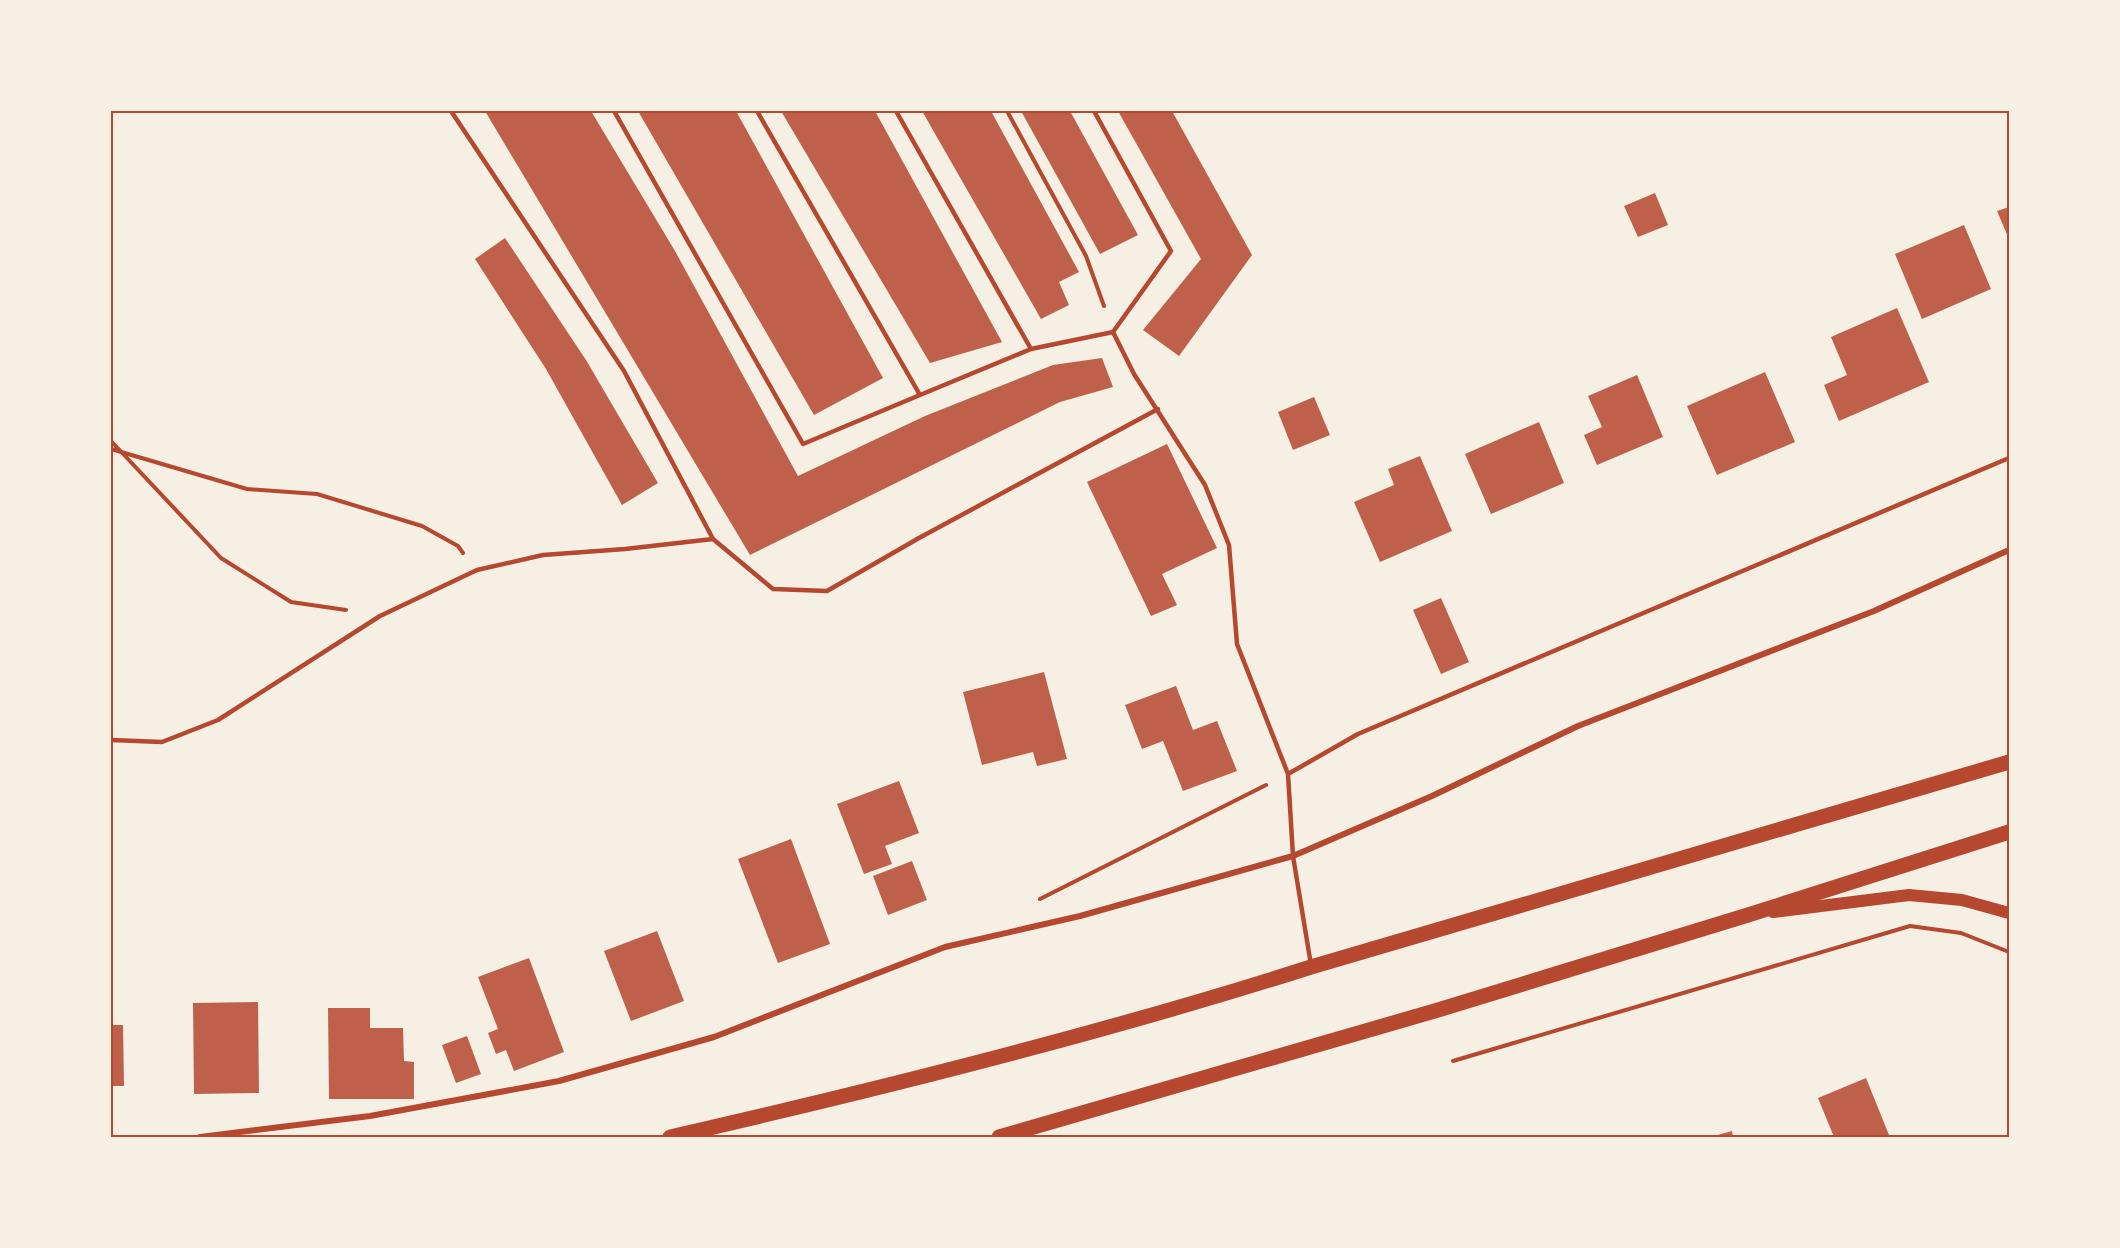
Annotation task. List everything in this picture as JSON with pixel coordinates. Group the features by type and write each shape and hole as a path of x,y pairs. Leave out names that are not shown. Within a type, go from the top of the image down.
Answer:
{"main road":[{"path":"670,1137 988,1059 1206,1001 1311,967 2009,762"},
{"path":"999,1137 1438,1010 2009,832"},
{"path":"1748,915 1909,895 1962,900 2009,914"}],"street":[{"path":"200,1137 370,1116 559,1081 714,1037 945,947 1080,916 1293,856 1432,796 1578,726 1874,611 2009,550"}],"lane":[{"path":"451,111 624,371 713,539 773,589 800,592 827,591 919,538 1158,409"},
{"path":"614,111 803,444 1031,348 1113,332 1171,251 1094,111"},
{"path":"757,111 920,395"},
{"path":"896,111 1031,348"},
{"path":"1113,332 1134,374 1205,485 1229,545 1237,644 1288,774 1293,856 1311,967"},
{"path":"1288,774 1358,734 2009,458"},
{"path":"111,740 162,742 218,720 380,616 477,570 543,555 713,539"}],"path":[{"path":"1007,111 1086,256 1113,332"},
{"path":"111,441 221,558 291,602 380,616"},
{"path":"111,449 247,489 317,494 422,526 458,546 477,570"},
{"path":"1031,904 1288,774"},
{"path":"1453,1061 1910,926 1961,933 2009,952"}],"building":[{"path":"485,111 591,111 675,251 798,476 925,416 1053,365 1102,358 1113,387 1060,402 750,555"},
{"path":"638,111 736,111 883,378 814,415"},
{"path":"781,111 875,111 1002,342 930,363"},
{"path":"922,111 991,111 1079,272 1059,282 1069,305 1041,319"},
{"path":"1021,111 1070,111 1138,235 1100,254"},
{"path":"1118,111 1172,111 1252,255 1179,356 1143,330 1201,259"},
{"path":"1655,193 1668,225 1638,237 1624,206"},
{"path":"2009,207 2009,239 1997,211"},
{"path":"1964,225 1991,289 1922,319 1895,254"},
{"path":"505,238 586,360 658,483 622,505 546,369 475,259"},
{"path":"1897,308 1929,382 1839,421 1824,385 1847,375 1831,337"},
{"path":"1765,372 1795,442 1717,475 1687,406"},
{"path":"1637,375 1663,437 1597,465 1584,435 1602,427 1588,396"},
{"path":"1314,397 1330,435 1293,450 1278,412"},
{"path":"1539,422 1564,483 1491,514 1465,454"},
{"path":"1167,444 1217,548 1162,574 1177,605 1151,616 1087,482"},
{"path":"1420,456 1452,531 1380,562 1354,502 1394,485 1388,469"},
{"path":"1441,598 1469,662 1441,674 1413,610"},
{"path":"1044,672 1067,759 1037,766 1033,752 982,765 963,692"},
{"path":"1176,686 1193,730 1217,721 1237,771 1183,791 1163,741 1142,749 1125,705"},
{"path":"899,781 919,833 885,846 892,864 864,874 837,804"},
{"path":"791,839 830,944 778,963 738,859"},
{"path":"912,861 927,900 888,915 873,876"},
{"path":"657,931 684,1001 631,1021 604,951"},
{"path":"529,958 564,1052 514,1071 506,1050 496,1054 488,1033 498,1029 478,977"},
{"path":"258,1002 259,1093 194,1094 193,1003"},
{"path":"328,1008 370,1008 370,1028 403,1028 404,1061 414,1062 414,1099 329,1099"},
{"path":"111,1025 123,1025 124,1086 111,1086"},
{"path":"467,1036 481,1074 456,1083 442,1045"},
{"path":"1866,1078 1889,1135 1885,1137 1834,1137 1818,1098"},
{"path":"1732,1131 1733,1137 1714,1137 1714,1136"}]}
